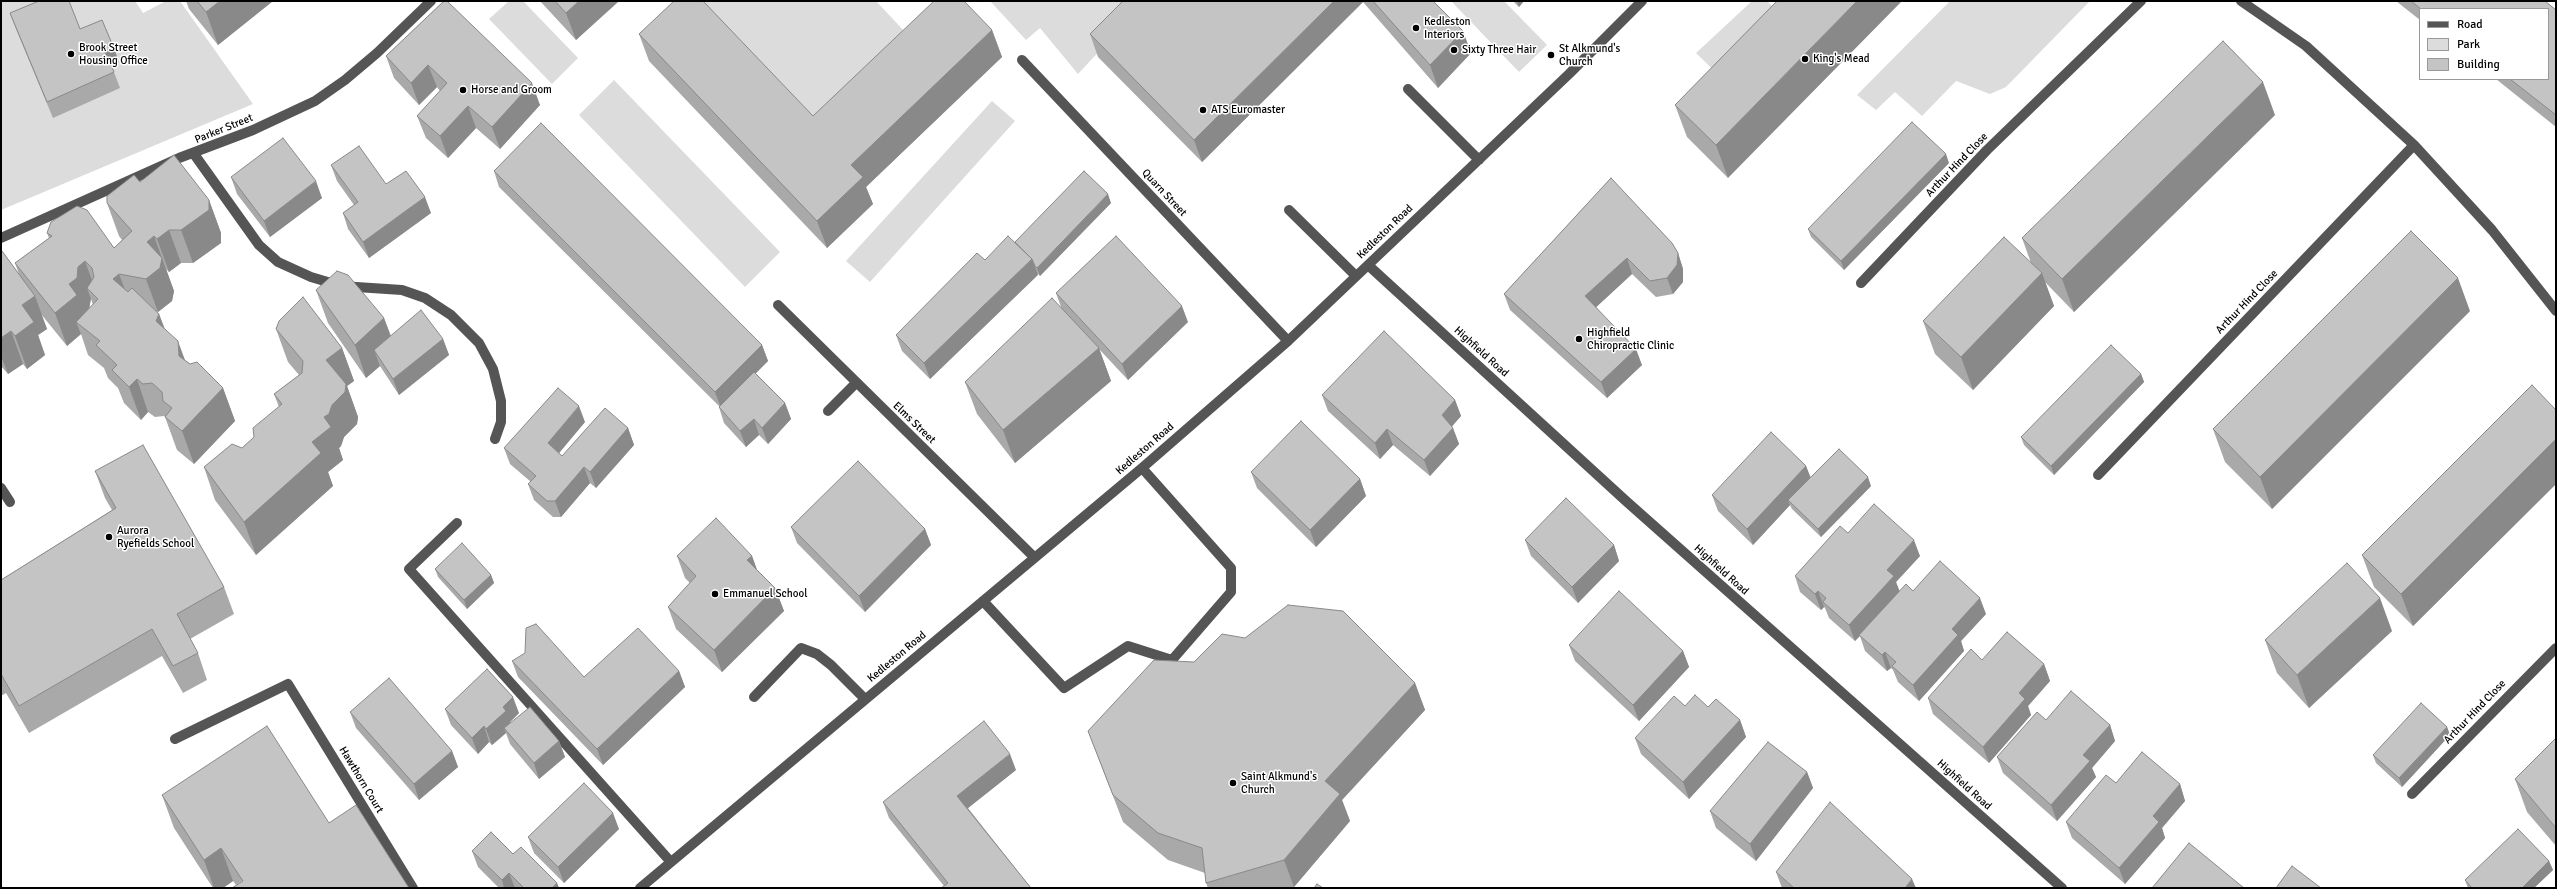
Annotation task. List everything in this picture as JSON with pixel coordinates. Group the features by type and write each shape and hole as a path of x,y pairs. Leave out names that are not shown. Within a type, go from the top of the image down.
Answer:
{"street":[{"name":"Parker Street","path":"1,238 179,158 194,154 253,130 315,101 345,80 377,53 431,1"},
{"name":"Kedleston Road","path":"640,888 670,861 1142,468 1288,341 1642,1"},
{"name":"Arthur Hind Close","path":"1861,283 1987,150 2141,1"},
{"path":"2241,1 2306,46 2414,145 2492,230 2556,311"},
{"name":"Quarn Street","path":"1022,60 1288,341"},
{"path":"1408,89 1478,160"},
{"name":"Arthur Hind Close","path":"2098,475 2414,145"},
{"path":"194,154 259,245 278,262 311,277 341,286 402,290 425,298 451,315 479,343 493,369 501,400 501,422 495,439"},
{"path":"1289,210 1356,276"},
{"name":"Highfield Road","path":"1368,265 1626,501 2062,888"},
{"name":"Elms Street","path":"778,305 1034,557"},
{"path":"828,411 856,383"},
{"path":"983,601 1064,688 1128,646 1172,660 1231,592 1231,568 1142,468"},
{"path":"1,488 10,502"},
{"path":"457,524 409,569 670,861"},
{"path":"754,696 801,648 817,654 831,665 865,699"},
{"name":"Arthur Hind Close","path":"2412,794 2556,648"},
{"name":"Hawthorn Court","path":"175,739 288,684 413,888"}],"green space":[{"path":"1,1 135,1 143,13 166,1 180,1 253,104 1,210"},
{"path":"509,1 523,1 578,58 552,84 489,19"},
{"path":"695,1 876,1 906,33 818,127"},
{"path":"990,1 1146,1 1078,74 1040,28 1026,40"},
{"path":"1451,1 1504,1 1547,45 1519,72"},
{"path":"1752,1 1767,1 1794,28 1734,90 1696,53"},
{"path":"1950,1 2090,1 2006,87 1990,94 1956,81 1922,116 1895,92 1876,110 1857,95"},
{"path":"614,80 780,252 745,287 579,115"},
{"path":"992,101 1015,121 870,282 846,261"}],"building":[{"name":"Brook Street Housing Office","path":"39,1 69,1 80,29 102,20 113,46 105,52 114,72 47,102 10,13"},
{"path":"197,1 220,1 206,12"},
{"path":"444,1 447,1 532,83 492,127 468,106 440,136 417,116 447,83 428,65 411,83 386,56"},
{"path":"555,1 579,1 566,13"},
{"path":"674,1 703,1 813,116 934,1 964,1 992,30 851,165 863,177 817,221 639,34"},
{"name":"ATS Euromaster","path":"1123,1 1334,1 1194,140 1090,34"},
{"path":"1373,1 1433,1 1463,31 1430,65"},
{"path":"1777,1 1857,1 1716,145 1675,105"},
{"path":"2411,1 2545,1 2556,10 2556,115 2511,80 2549,80 2549,8 2420,8"},
{"path":"2223,41 2263,82 2062,279 2022,238"},
{"path":"1912,122 1946,154 1841,261 1808,229"},
{"path":"541,123 762,345 715,392 494,171"},
{"path":"283,138 316,181 264,221 231,177"},
{"path":"359,146 386,184 406,171 425,197 363,242 343,213 358,202 331,165"},
{"path":"174,155 209,200 209,210 181,230 169,230 157,239 154,236 147,242 162,258 160,268 146,279 119,274 113,279 128,292 132,288 159,314 156,321 178,341 179,356 190,364 197,362 223,388 182,431 165,417 172,408 163,401 162,392 152,383 143,384 137,379 129,387 112,370 117,365 96,345 100,341 76,322 98,299 87,288 94,277 92,268 85,261 78,267 77,278 69,284 77,295 55,313 15,263 52,236 47,233 51,222 77,206 87,210 114,248 132,231 107,203 107,196 134,175 140,182"},
{"path":"1084,171 1108,194 1037,268 1032,259 1015,242"},
{"path":"1611,178 1672,243 1678,253 1677,265 1667,278 1650,281 1627,258 1585,296 1636,349 1601,382 1504,294"},
{"path":"2411,231 2458,278 2260,477 2213,429"},
{"path":"1008,236 1032,259 924,363 896,335 977,253 985,260"},
{"path":"1116,236 1182,306 1122,364 1056,293"},
{"path":"2004,237 2042,273 1961,357 1923,321"},
{"path":"1,251 35,296 22,305 34,322 15,336 11,331 1,338"},
{"path":"337,271 348,275 384,318 355,345 316,290"},
{"path":"303,297 342,348 326,360 346,384 345,392 332,405 329,414 324,417 331,427 312,442 321,453 244,522 204,467 232,444 242,448 254,437 253,428 282,404 274,394 302,373 303,361 276,329 279,321"},
{"path":"1052,298 1099,348 1003,430 965,382"},
{"path":"421,310 443,339 393,379 374,350"},
{"path":"1384,331 1455,400 1442,415 1453,428 1424,460 1387,429 1375,443 1322,395"},
{"path":"2111,345 2141,374 2051,466 2021,437"},
{"path":"754,372 785,403 762,428 754,419 740,431 719,407"},
{"path":"2532,385 2556,410 2556,439 2401,594 2362,555"},
{"path":"558,388 579,406 548,443 562,456 605,408 628,428 590,472 584,467 555,501 547,501 528,484 536,476 504,448"},
{"path":"1301,421 1360,479 1310,530 1251,472"},
{"path":"1771,432 1806,466 1747,529 1712,495"},
{"path":"143,445 224,587 177,614 198,653 173,666 152,629 19,706 1,674 1,580 116,508 95,471"},
{"path":"1839,449 1868,477 1818,529 1788,500"},
{"path":"858,461 925,529 859,596 791,527"},
{"path":"1566,498 1614,545 1572,587 1525,540"},
{"path":"1874,504 1914,540 1887,570 1894,576 1849,625 1823,602 1826,598 1818,591 1815,594 1795,576 1840,526 1848,533"},
{"path":"716,518 752,556 747,560 775,588 714,650 668,607 696,576 677,556"},
{"path":"462,543 491,575 464,600 435,569"},
{"path":"1940,561 1980,598 1952,629 1958,635 1913,685 1892,666 1896,662 1885,652 1882,655 1859,635 1906,584 1913,591"},
{"path":"2347,563 2380,598 2297,675 2265,640"},
{"path":"1619,591 1683,651 1633,705 1569,645"},
{"name":"Saint Alkmund's Church","path":"1288,605 1343,611 1415,683 1325,781 1340,794 1284,860 1206,883 1202,848 1158,833 1113,795 1088,731 1154,660 1194,662 1222,634 1245,638"},
{"path":"536,624 584,677 638,628 679,671 597,749 512,661 525,653 526,628"},
{"path":"2007,632 2044,664 2019,693 2025,699 1983,747 1928,698 1971,649 1982,660"},
{"path":"487,669 513,697 503,707 506,711 486,729 484,726 472,738 445,709"},
{"path":"389,678 452,751 414,784 350,712"},
{"path":"2071,691 2110,725 2083,755 2090,761 2051,805 1997,757 2037,712 2046,720"},
{"path":"1695,695 1708,707 1716,699 1740,720 1683,782 1635,738 1674,696 1685,706"},
{"path":"2421,703 2447,727 2399,778 2373,755"},
{"path":"530,707 559,741 534,763 504,728"},
{"path":"984,721 1010,754 957,796 1031,888 941,888 948,883 883,802"},
{"path":"267,726 329,823 356,805 409,888 232,888 243,881 221,848 204,860 162,795"},
{"path":"2556,738 2556,828 2515,779"},
{"path":"1768,742 1807,772 1750,844 1710,811"},
{"path":"2142,752 2180,784 2153,816 2159,822 2119,868 2066,822 2106,775 2116,783"},
{"path":"584,783 613,813 558,867 528,837"},
{"path":"1830,802 1912,879 1905,888 1794,888 1776,872"},
{"path":"2518,829 2549,861 2522,888 2472,888 2465,880"},
{"path":"491,832 513,854 521,847 557,883 552,888 524,888 509,873 502,880 472,851"},
{"path":"2189,843 2244,888 2152,888"},
{"path":"2292,866 2321,888 2276,888"},
{"path":"1317,884 1323,888 1314,888"}],"place":[{"name":"Kedleston Interiors","path":"1416,28"},
{"name":"Sixty Three Hair","path":"1454,50"},
{"name":"Brook Street Housing Office","path":"71,54"},
{"name":"St Alkmund's Church","path":"1551,55"},
{"name":"King's Mead","path":"1805,59"},
{"name":"Horse and Groom","path":"463,90"},
{"name":"ATS Euromaster","path":"1203,110"},
{"name":"Highfield Chiropractic Clinic","path":"1579,339"},
{"name":"Aurora Ryefields School","path":"109,537"},
{"name":"Emmanuel School","path":"715,594"},
{"name":"Saint Alkmund's Church","path":"1233,783"}]}
